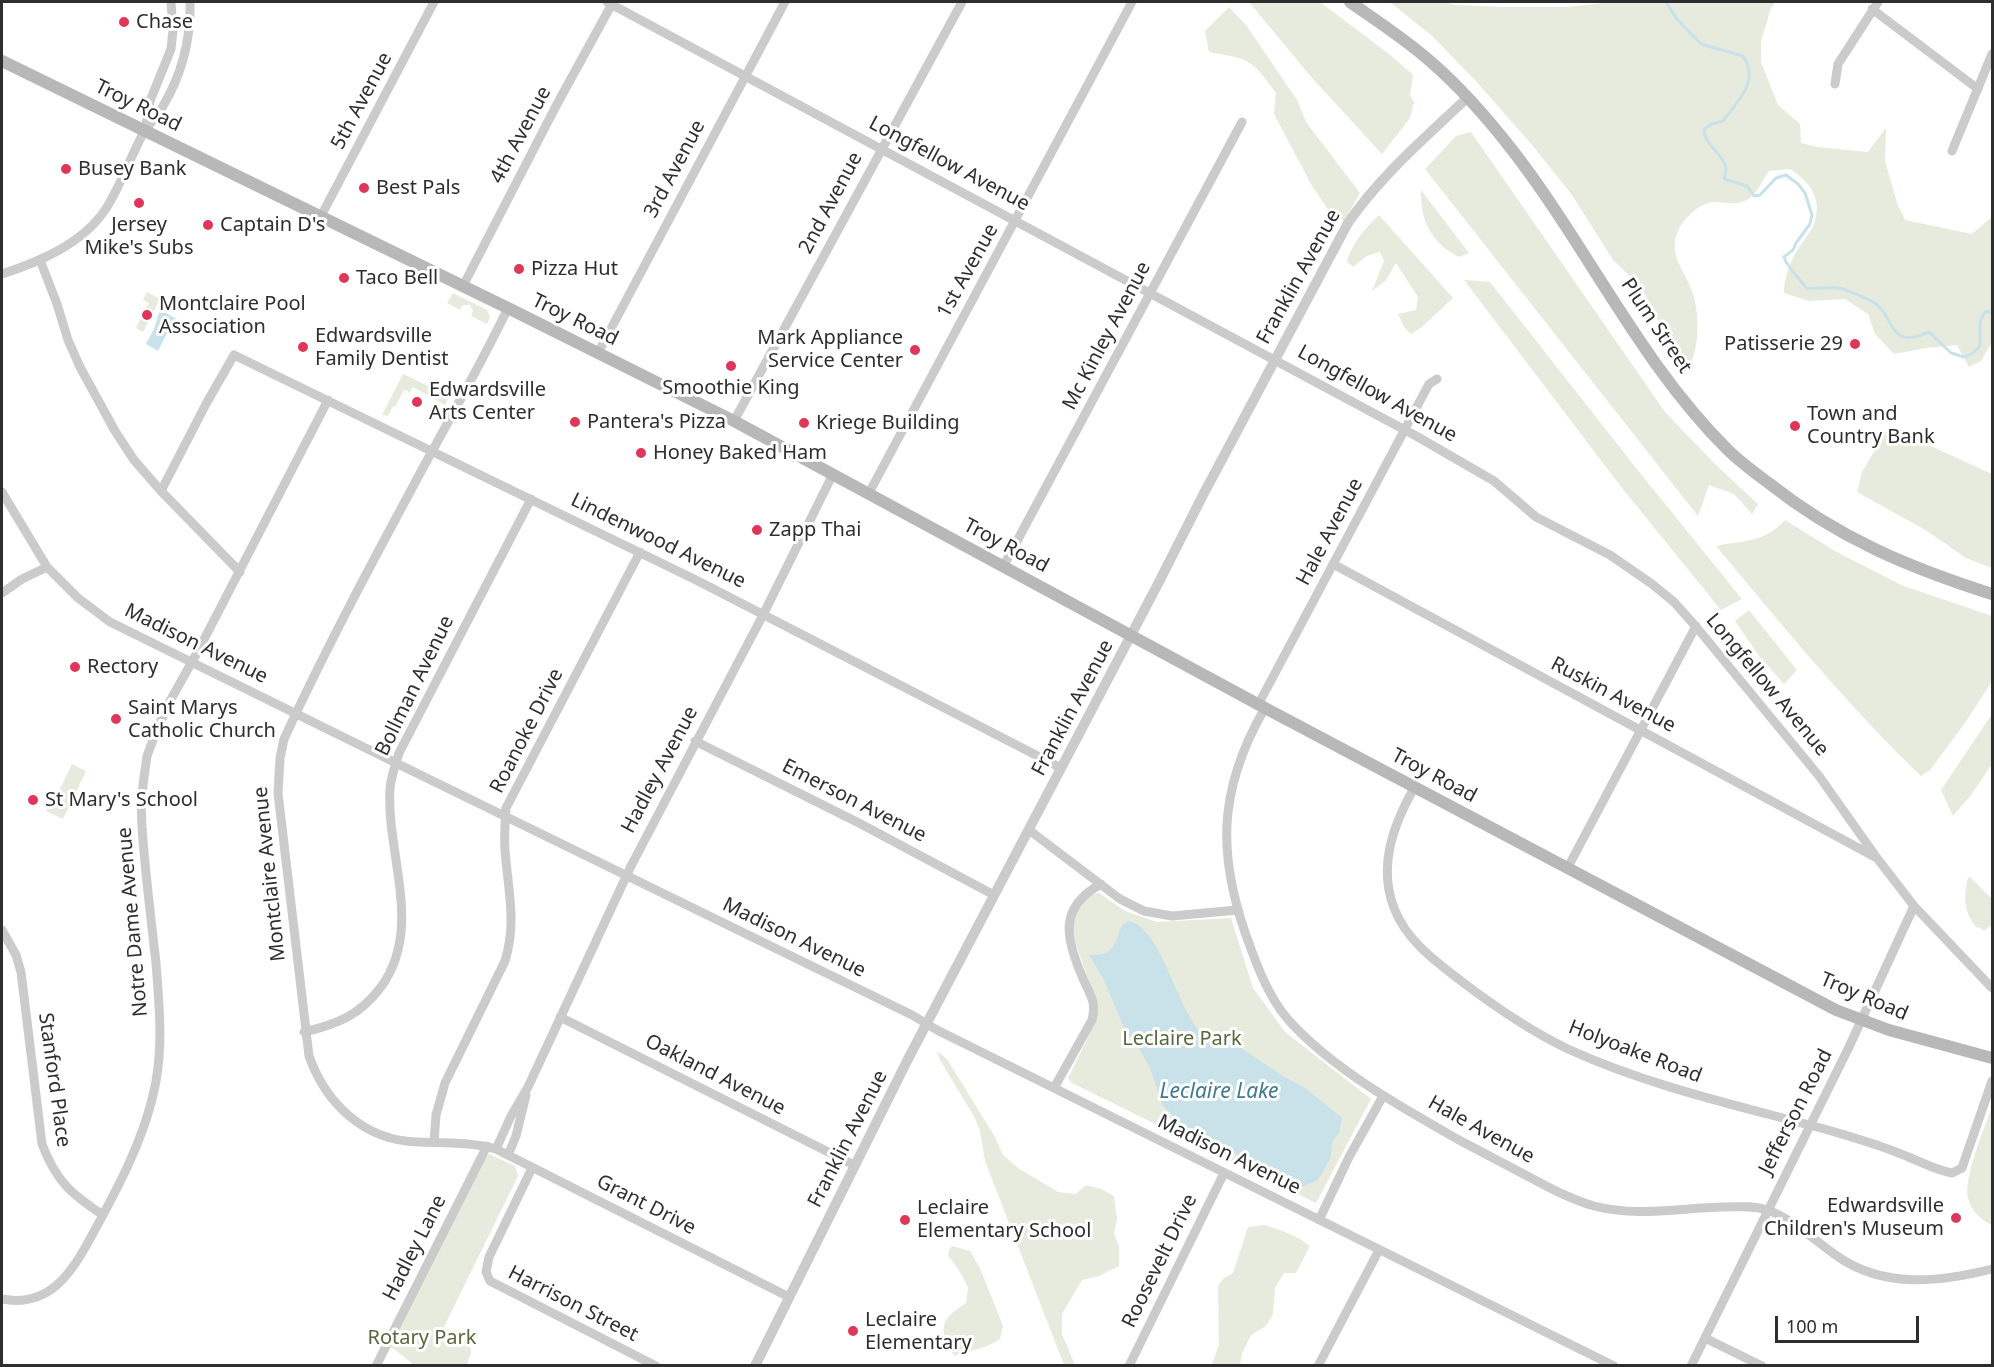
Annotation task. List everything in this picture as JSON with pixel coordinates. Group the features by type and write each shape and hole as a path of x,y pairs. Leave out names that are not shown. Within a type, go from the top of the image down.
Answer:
{"main road":[{"name":"Plum Street","path":"1350,2 1397,34 1432,62 1514,152 1663,375 1701,422 1729,451 1786,497 1826,524 1857,541 1923,571 1992,594"},
{"name":"Troy Road","path":"2,61 734,421 1414,788 1836,1010 1861,1021 1917,1039 1992,1058"}],"street":[{"path":"145,131 150,101 171,49 173,30 171,2"},
{"path":"2,274 40,260 68,244 103,213 145,131 165,104 184,60 190,35 190,2"},
{"name":"5th Avenue","path":"321,216 434,2"},
{"name":"Longfellow Avenue","path":"610,2 1405,429 1494,481 1545,522 1589,542 1630,568 1674,602 1696,626 1819,776 1914,906 1992,988"},
{"name":"4th Avenue","path":"463,286 610,2"},
{"name":"3rd Avenue","path":"598,353 785,2"},
{"name":"2nd Avenue","path":"734,421 962,2"},
{"name":"1st Avenue","path":"869,493 1132,2"},
{"path":"1835,84 1838,64 1875,5 1978,89"},
{"path":"1952,151 1992,54"},
{"name":"Franklin Avenue","path":"755,1365 926,1025 1348,223 1385,176 1467,98"},
{"name":"Mc Kinley Avenue","path":"1003,567 1242,122"},
{"path":"40,260 68,340 96,399 134,460 240,572"},
{"name":"Montclaire Avenue","path":"492,1148 452,1142 400,1140 384,1136 368,1129 343,1112 331,1099 315,1073 304,1032 278,793 280,758 284,739 365,579 508,308"},
{"name":"Lindenwood Avenue","path":"161,491 234,355 640,552 1061,768"},
{"name":"Hale Avenue","path":"1437,379 1429,384 1333,564 1262,706 1245,744 1231,788 1227,814 1227,854 1238,910 1254,958 1280,1009 1307,1038 1383,1096 1559,1193 1595,1206 1636,1212 1738,1207 1768,1210 1808,1234 1851,1265 1886,1278 1906,1281 1930,1280 1992,1269"},
{"name":"Notre Dame Avenue","path":"2,1299 29,1298 51,1290 68,1276 78,1263 103,1215 142,1132 156,1082 159,1056 159,1004 141,803 147,756 170,701 240,572 328,400"},
{"name":"Hadley Avenue","path":"492,1148 528,1087 627,877 695,741 764,614 833,474"},
{"name":"Madison Avenue","path":"2,492 47,567 59,581 92,610 110,621 1614,1365"},
{"name":"Bollman Avenue","path":"304,1032 332,1025 362,1008 385,982 397,957 403,925 390,788 399,753 531,499"},
{"name":"Roanoke Drive","path":"434,1142 436,1115 445,1083 505,961 509,948 512,914 504,839 509,803 640,552"},
{"name":"Ruskin Avenue","path":"1333,564 1877,858"},
{"path":"2,593 22,579 47,567"},
{"path":"1567,869 1696,626"},
{"name":"Emerson Avenue","path":"695,741 859,823 994,896"},
{"name":"Holyoake Road","path":"1414,788 1399,814 1393,831 1388,862 1390,894 1400,922 1411,937 1440,964 1479,994 1537,1032 1586,1057 1707,1099 1865,1141 1946,1172 1958,1171 1964,1162 1992,1081"},
{"path":"1029,830 1132,906 1158,915 1172,916 1238,910"},
{"path":"1053,1088 1092,1020 1094,1011 1092,994 1077,964 1072,944 1070,918 1080,899 1101,884"},
{"name":"Jefferson Road","path":"1691,1365 1861,1021 1914,906"},
{"name":"Stanford Place","path":"2,930 16,955 21,972 40,1133 45,1152 64,1185 76,1197 103,1215"},
{"name":"Oakland Avenue","path":"560,1017 854,1166"},
{"name":"Hadley Avenue","path":"508,1155 524,1109 528,1087"},
{"path":"1319,1220 1354,1147 1383,1096"},
{"name":"Grant Drive","path":"492,1148 789,1297"},
{"name":"Hadley Lane","path":"376,1365 492,1148"},
{"name":"Harrison Street","path":"532,1168 489,1257 486,1265 487,1277 500,1288 656,1365"},
{"name":"Roosevelt Drive","path":"1129,1365 1224,1173"},
{"path":"1318,1365 1379,1250"},
{"path":"1705,1338 1762,1365"}],"green space":[{"path":"1249,2 1320,2 1413,75 1410,95 1414,102 1410,118 1382,154 1312,78"},
{"path":"1390,2 1567,7 1612,2 1776,2 1771,8 1761,41 1761,62 1778,105 1800,124 1801,143 1817,147 1868,152 1886,128 1885,161 1897,203 1905,220 1972,234 1992,217 1992,342 1981,361 1969,367 1957,345 1894,354 1875,334 1868,314 1845,299 1809,301 1784,293 1790,265 1814,224 1817,207 1816,199 1809,186 1790,169 1769,171 1756,191 1743,202 1715,202 1699,207 1689,215 1679,229 1675,246 1676,254 1693,294 1697,314 1696,346 1684,374 1642,288 1613,260 1572,195 1533,146 1474,79 1432,36"},
{"path":"1229,7 1246,25 1297,100 1306,122 1360,193 1344,221 1327,208 1311,184 1274,114 1276,93 1261,73 1242,59 1209,52 1205,31"},
{"path":"1471,132 1665,412 1715,464 1758,504 1752,514 1734,494 1709,485 1698,516 1425,169 1456,136"},
{"path":"1421,190 1469,253 1459,257 1434,238 1425,221"},
{"path":"1379,215 1453,298 1422,327 1411,334 1404,327 1398,314 1416,310 1418,297 1396,263 1386,280 1372,291 1384,261 1380,252 1367,256 1353,267 1347,261 1360,236"},
{"path":"1464,280 1490,282 1742,599 1721,610 1622,488"},
{"name":"Montclaire Pool Association","path":"147,292 160,299 143,332 136,328 149,303 143,300"},
{"path":"453,293 487,310 490,317 487,324 471,316 473,311 470,305 463,305 460,310 447,303"},
{"path":"403,374 449,396 445,405 413,387 410,392 404,390 388,416 382,415"},
{"path":"1889,427 1992,474 1992,568 1966,558 1927,531 1857,492 1862,472"},
{"path":"1785,520 1835,551 1901,585 1992,616 1992,681 1965,723 1930,770 1921,776 1841,693 1716,546 1761,537"},
{"path":"1749,610 1797,670 1784,684 1760,657 1735,621"},
{"path":"1992,714 1992,764 1971,795 1953,816 1941,790"},
{"path":"72,764 86,771 63,819 46,811 53,803"},
{"path":"1970,877 1992,899 1992,928 1990,926 1984,931 1977,928 1967,911 1965,892"},
{"name":"Leclaire Park","path":"1099,893 1125,911 1157,922 1231,918 1253,988 1285,1032 1371,1099 1316,1203 1072,1083 1068,1078 1095,1023 1097,1003 1076,945 1072,927 1075,914 1089,895"},
{"path":"937,1051 947,1059 995,1137 1003,1155 1018,1168 1058,1192 1076,1194 1086,1185 1114,1196 1117,1219 1114,1233 1119,1247 1119,1266 1099,1276 1082,1280 1062,1314 1062,1334 1075,1365 1064,1365 985,1161 980,1131 975,1118 940,1060"},
{"path":"1992,1107 1992,1225 1980,1218 1974,1211 1969,1203 1967,1189 1976,1152"},
{"name":"Rotary Park","path":"489,1154 515,1166 518,1176 444,1327 470,1345 471,1352 467,1365 414,1365 390,1346 484,1159"},
{"path":"1264,1225 1288,1233 1310,1246 1296,1273 1284,1273 1275,1288 1273,1314 1266,1326 1251,1335 1242,1354 1240,1365 1212,1365 1219,1344 1218,1286 1224,1278 1233,1273 1248,1227"},
{"path":"952,1246 970,1251 980,1268 1003,1326 1000,1339 984,1347 954,1356 944,1332 944,1326 950,1315 966,1303 968,1288 948,1255"}],"water":[{"path":"160,310 179,320 166,335 158,351 146,344"},
{"name":"Leclaire Lake","path":"1129,921 1143,929 1155,945 1198,1030 1212,1041 1227,1043 1229,1040 1305,1088 1342,1118 1339,1133 1333,1141 1330,1159 1318,1180 1302,1187 1294,1185 1185,1127 1163,1106 1150,1068 1136,1043 1125,1030 1103,978 1089,955 1098,955 1110,950 1123,924"}],"waterway":[{"path":"1666,2 1676,18 1701,44 1743,56 1748,65 1749,74 1745,90 1723,121 1704,129 1705,135 1710,145 1722,158 1726,168 1724,179 1747,186 1754,196 1760,195 1776,178 1786,175 1805,193 1812,215 1810,224 1793,250 1784,257 1788,266 1806,288 1838,288 1861,296 1881,308 1899,335 1916,337 1929,332 1951,353 1964,357 1973,353 1980,346 1980,322 1985,312 1992,312"}],"place":[{"name":"Chase","path":"124,22"},
{"name":"Busey Bank","path":"66,169"},
{"name":"Best Pals","path":"364,188"},
{"name":"Jersey Mike's Subs","path":"139,203"},
{"name":"Captain D's","path":"208,225"},
{"name":"Pizza Hut","path":"519,269"},
{"name":"Taco Bell","path":"344,278"},
{"name":"Montclaire Pool Association","path":"147,315"},
{"name":"Patisserie 29","path":"1855,344"},
{"name":"Edwardsville Family Dentist","path":"303,347"},
{"name":"Mark Appliance Service Center","path":"915,350"},
{"name":"Smoothie King","path":"731,366"},
{"name":"Edwardsville Arts Center","path":"417,402"},
{"name":"Pantera's Pizza","path":"575,422"},
{"name":"Kriege Building","path":"804,423"},
{"name":"Town and Country Bank","path":"1795,426"},
{"name":"Honey Baked Ham","path":"641,453"},
{"name":"Zapp Thai","path":"757,530"},
{"name":"Rectory","path":"75,667"},
{"name":"Saint Marys Catholic Church","path":"116,719"},
{"name":"St Mary's School","path":"33,800"},
{"name":"Edwardsville Children's Museum","path":"1956,1218"},
{"name":"Leclaire Elementary School","path":"905,1220"},
{"name":"Leclaire Elementary","path":"853,1331"}]}
